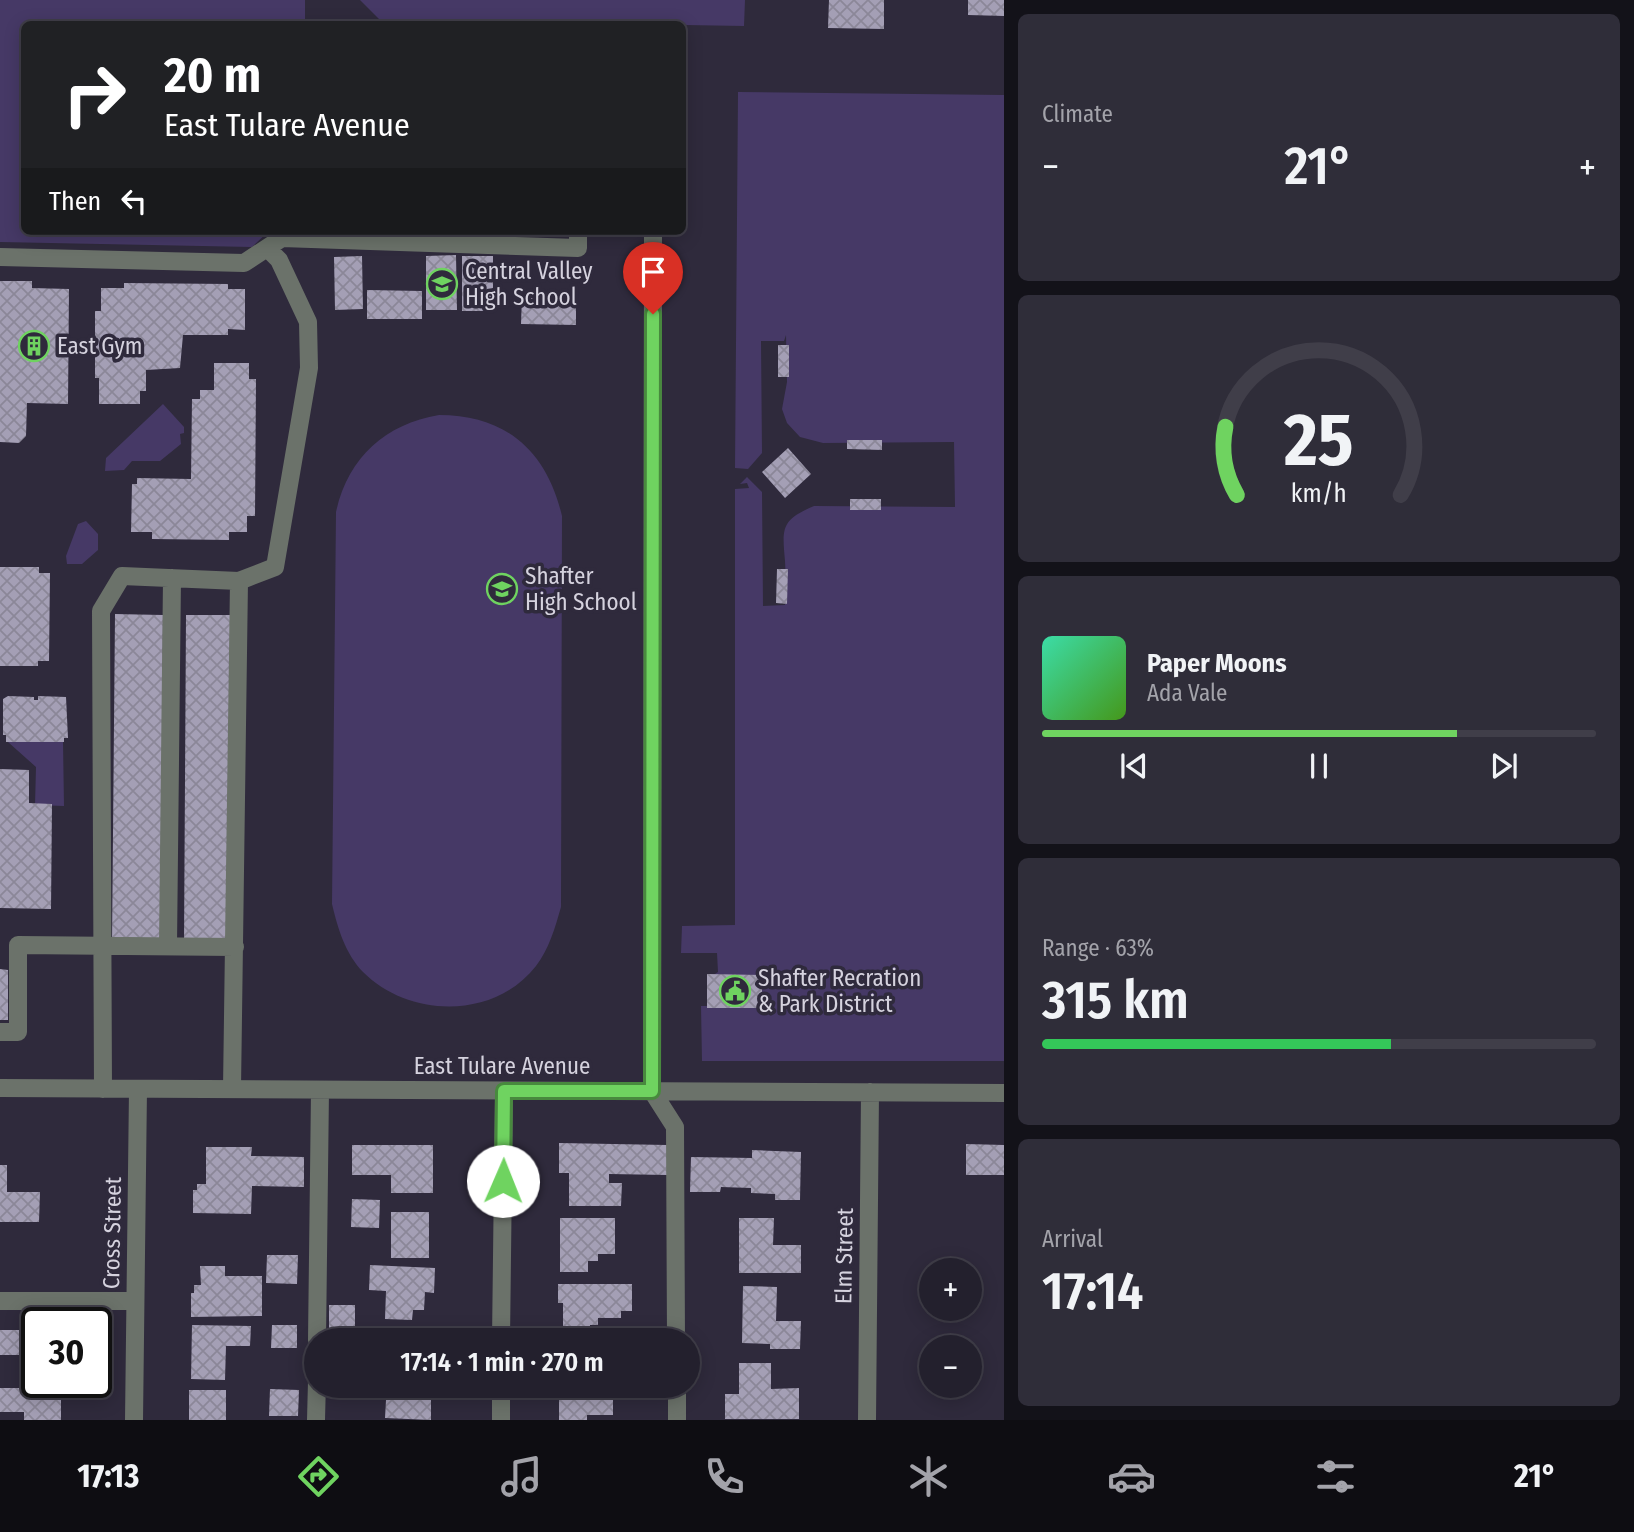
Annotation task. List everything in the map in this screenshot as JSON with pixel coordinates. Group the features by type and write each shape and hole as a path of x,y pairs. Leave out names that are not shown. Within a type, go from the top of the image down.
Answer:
{"street":[{"path":"0,257 244,263 282,238 492,238 578,247 578,235"},
{"path":"653,235 652,1091 675,1127 676,1328"},
{"path":"103,1089 101,611 122,576 239,581 275,567 309,368 308,322 279,260 267,248"},
{"path":"168,946 172,578"},
{"path":"232,1089 239,581"},
{"path":"0,1032 18,1032 18,945 235,947"},
{"name":"East Tulare Avenue","path":"0,1088 1004,1093"},
{"name":"Cross Street","path":"134,1420 138,1089"},
{"path":"317,1328 320,1090"},
{"path":"501,1328 504,1091"},
{"name":"Elm Street","path":"867,1420 870,1093"},
{"path":"0,1301 135,1301"},
{"path":"316,1420 317,1398"},
{"path":"500,1420 501,1398"},
{"path":"677,1398 677,1420"}],"shaded area":[{"path":"0,0 305,0 305,21 21,21 21,235 265,235 252,247 0,242"},
{"path":"360,0 745,0 744,26 686,25 686,21 379,19"},
{"path":"738,92 1004,95 1004,1061 702,1061 701,1006 760,1006 712,976 718,972 717,953 681,953 682,926 735,925 735,489 749,488 747,483 740,484 747,477 762,492 763,606 785,605 784,533 790,521 803,511 814,506 955,507 954,442 823,443 800,437 787,423 782,409 787,382 786,335 784,341 761,341 762,453 748,469 735,468"},
{"path":"163,404 184,427 184,433 180,434 181,444 160,461 132,461 124,470 105,471 106,458"},
{"path":"439,415 485,422 504,430 520,442 546,473 562,516 561,907 545,953 518,984 498,996 475,1004 451,1006 427,1005 404,998 382,987 363,972 347,949 332,904 336,512 350,475 372,447 402,426"},
{"path":"86,521 98,534 98,550 82,564 67,564 66,556 78,524"},
{"path":"8,742 63,742 64,806 35,805 36,767"}],"building":[{"path":"829,0 884,0 884,29 828,28"},
{"path":"968,0 1004,0 1004,16 968,15"},
{"path":"456,255 457,310 426,310 426,256"},
{"path":"362,256 363,309 335,310 334,257"},
{"path":"462,256 493,256 493,311 462,311"},
{"name":"East Gym","path":"0,281 32,281 32,288 69,289 68,404 27,403 26,436 19,443 0,442"},
{"path":"124,283 228,284 228,289 245,289 245,330 228,329 228,335 183,335 180,368 146,370 146,391 140,391 140,404 99,404 99,378 95,378 95,311 101,311 101,288 124,288"},
{"path":"367,290 422,291 422,319 367,319"},
{"path":"522,296 576,296 576,325 521,324"},
{"path":"778,345 789,345 789,377 778,377"},
{"path":"214,363 249,363 249,379 256,379 255,516 247,516 247,532 229,532 229,540 152,539 152,532 131,532 132,484 137,484 137,478 191,479 192,399 200,399 200,390 214,390"},
{"path":"847,440 882,440 882,450 847,449"},
{"path":"788,448 811,474 785,498 762,472"},
{"path":"850,499 881,499 881,510 850,510"},
{"path":"0,567 39,567 39,573 50,573 49,661 38,661 38,666 0,666"},
{"path":"777,569 788,569 787,604 776,603"},
{"path":"115,614 163,615 161,944 112,944"},
{"path":"186,615 233,615 231,945 184,944"},
{"path":"8,696 34,697 34,700 38,700 38,696 66,697 68,738 64,738 64,742 6,742 6,735 3,735 3,699"},
{"path":"0,769 29,770 29,803 52,804 51,909 0,908"},
{"path":"0,969 8,970 8,1020 0,1020"},
{"name":"Shafter Recration & Park District","path":"707,974 762,975 762,1008 707,1008"},
{"path":"559,1143 667,1145 667,1175 609,1174 609,1183 622,1183 621,1206 569,1206 569,1173 559,1173"},
{"path":"966,1144 1004,1145 1004,1175 966,1175"},
{"path":"352,1145 433,1145 433,1193 391,1193 391,1175 352,1175"},
{"path":"206,1147 252,1147 251,1156 304,1157 304,1187 252,1186 251,1214 193,1213 193,1190 197,1190 197,1184 206,1184"},
{"path":"752,1150 801,1152 800,1200 775,1200 775,1194 751,1193 751,1188 721,1187 720,1192 690,1192 691,1157 752,1158"},
{"path":"0,1165 7,1165 7,1192 40,1192 39,1222 0,1222"},
{"path":"352,1199 380,1200 379,1228 351,1227"},
{"path":"391,1212 429,1212 429,1258 391,1258"},
{"path":"560,1218 615,1218 615,1254 598,1254 598,1261 588,1261 588,1272 560,1272"},
{"path":"739,1218 774,1218 773,1245 801,1245 801,1273 739,1273"},
{"path":"267,1255 298,1255 297,1284 266,1283"},
{"path":"370,1265 435,1268 434,1293 425,1292 424,1310 413,1310 412,1320 385,1319 386,1291 369,1290"},
{"path":"200,1266 225,1266 225,1276 262,1276 262,1316 191,1317 191,1293 194,1293 194,1285 201,1285"},
{"path":"558,1284 632,1284 632,1311 621,1311 621,1318 598,1318 598,1325 590,1325 590,1328 563,1328 563,1303 558,1303"},
{"path":"743,1286 777,1287 776,1321 801,1321 800,1349 770,1349 770,1344 742,1343"},
{"path":"329,1305 355,1305 355,1328 329,1328"},
{"path":"192,1325 251,1326 250,1346 226,1346 225,1380 191,1379"},
{"path":"272,1325 297,1325 297,1348 271,1348"},
{"path":"0,1330 21,1330 21,1355 0,1355"},
{"path":"739,1363 771,1363 771,1389 799,1388 799,1419 725,1419 725,1394 739,1394"},
{"path":"0,1388 21,1388 21,1398 61,1398 61,1420 24,1420 24,1412 0,1412"},
{"path":"270,1389 299,1390 298,1416 269,1416"},
{"path":"189,1390 226,1390 226,1420 189,1420"},
{"path":"559,1398 613,1398 613,1415 587,1415 587,1420 559,1420"},
{"path":"386,1400 431,1400 431,1420 385,1418"}],"place":[{"name":"Central Valley High School","path":"442,284"},
{"name":"East Gym","path":"34,346"},
{"name":"Shafter High School","path":"502,589"},
{"name":"Shafter Recration & Park District","path":"735,991"}],"route":[{"path":"503,1181 504,1091 652,1091 653,314"}]}
